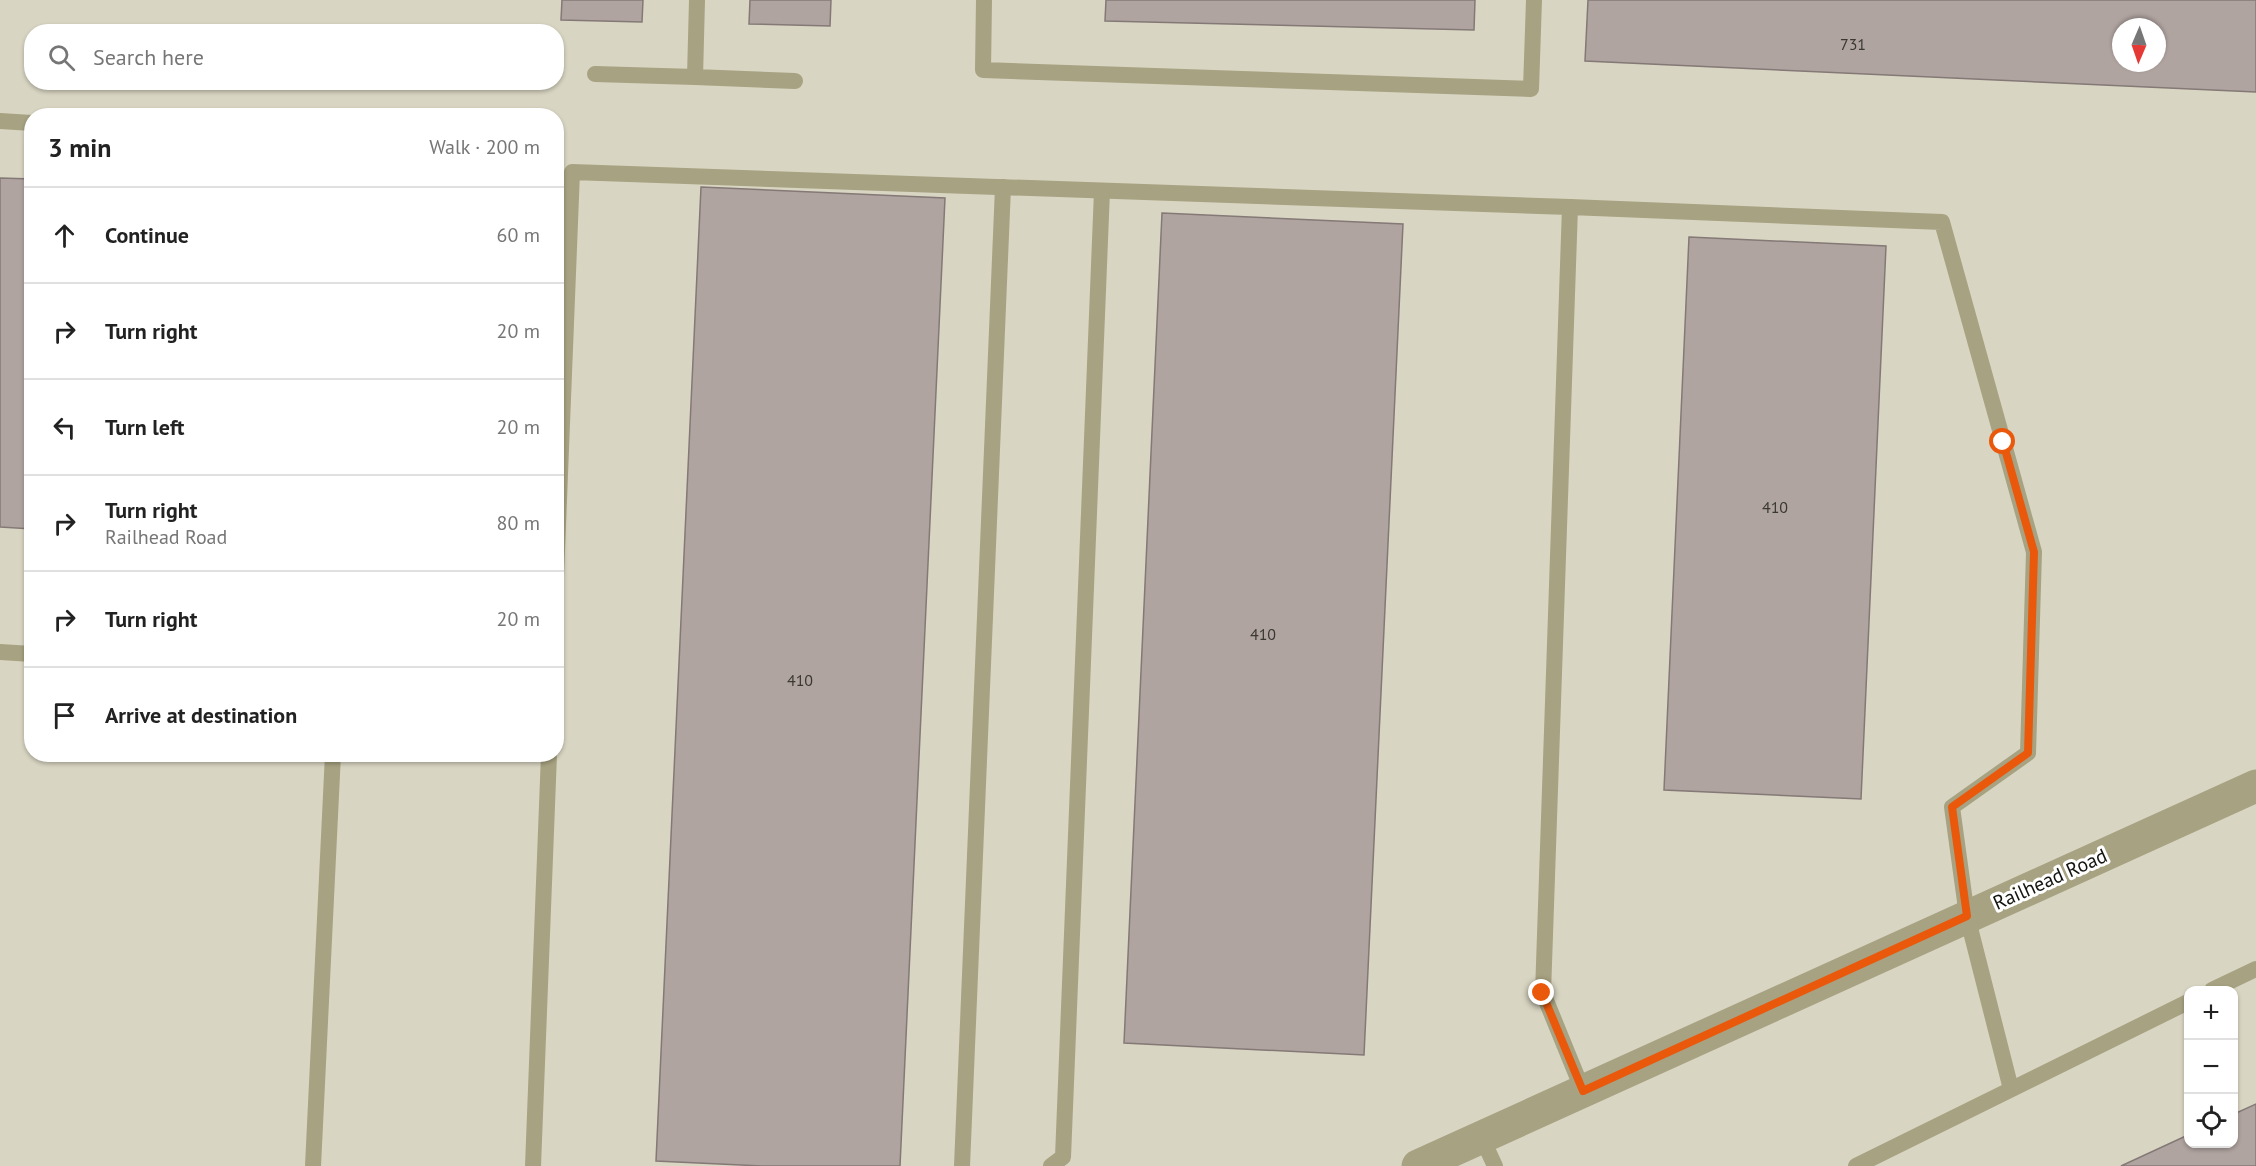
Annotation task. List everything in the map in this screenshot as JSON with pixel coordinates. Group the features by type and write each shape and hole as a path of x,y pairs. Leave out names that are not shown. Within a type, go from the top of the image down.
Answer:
{"street":[{"name":"Railhead Road","path":"1418,1166 1489,1152 1583,1091 2256,786"}],"lane":[{"path":"695,77 697,0"},
{"path":"984,0 983,70 1531,89 1534,0"},
{"path":"595,74 795,81"},
{"path":"0,121 24,122"},
{"path":"564,374 572,172 1942,222 2034,552 2028,753 1952,807 1967,916 2011,1089"},
{"path":"962,1166 1003,187"},
{"path":"1051,1166 1063,1157 1102,191"},
{"path":"1570,207 1542,993 1583,1091"},
{"path":"0,652 24,654"},
{"path":"314,1166 333,762"},
{"path":"533,1166 549,762"},
{"path":"2220,986 2256,969"},
{"path":"1856,1166 2184,1004"}],"shaded area":[{"path":"0,0 2256,0 2256,1166 0,1166"}],"building":[{"path":"562,0 643,0 642,22 561,20"},
{"path":"750,0 831,0 830,26 749,24"},
{"path":"1106,0 1475,0 1474,30 1105,21"},
{"path":"1588,0 2256,0 2256,92 1585,61"},
{"path":"0,178 24,179 24,528 0,527"},
{"path":"701,187 945,198 900,1166 762,1166 656,1161"},
{"path":"1162,213 1403,224 1364,1055 1124,1043"},
{"path":"1689,237 1886,246 1861,799 1664,790"},
{"path":"2256,1104 2256,1166 2121,1166 2184,1137 2184,1148 2238,1148 2238,1112"}],"route":[{"path":"1542,993 1583,1091 1967,916 1952,807 2028,753 2034,552 2003,442"}]}
